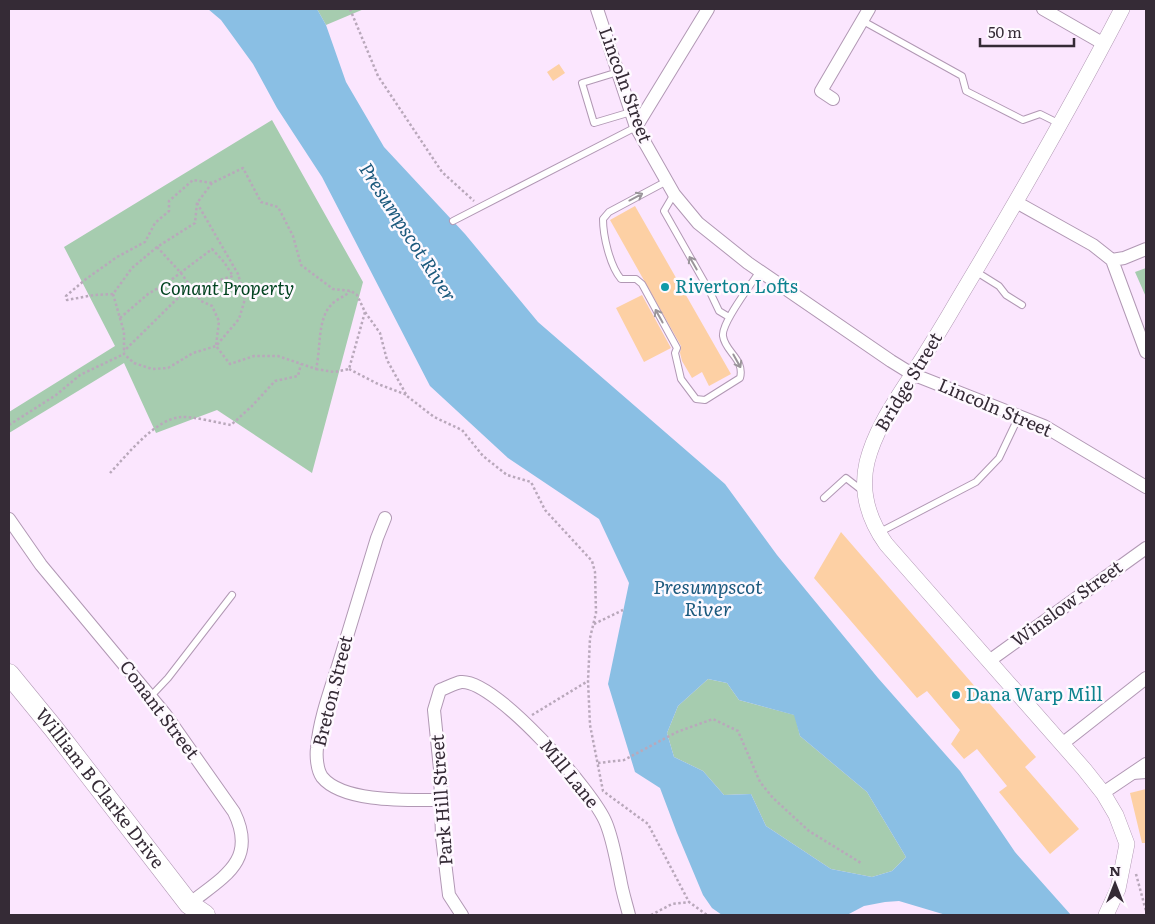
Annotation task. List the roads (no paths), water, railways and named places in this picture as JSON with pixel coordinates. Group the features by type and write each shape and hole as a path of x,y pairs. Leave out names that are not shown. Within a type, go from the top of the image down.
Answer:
{"highway":[{"name":"William B Clarke Drive","path":"9,674 54,728 196,912"}],"street":[{"name":"Lincoln Street","path":"597,9 636,127 674,194 698,223 760,271 912,374 1044,426 1146,486"},
{"path":"636,127 708,9"},
{"path":"833,99 821,91 870,9"},
{"path":"1043,9 1104,44"},
{"name":"Bridge Street","path":"1107,912 1118,889 1127,844 1116,815 1103,793 1084,769 902,564 879,533 868,507 865,493 865,478 867,462 888,412 1016,202 1122,9"},
{"path":"1016,202 1093,245 1112,260 1146,352"},
{"path":"1112,260 1124,258 1146,249"},
{"name":"Conant Street","path":"9,518 41,565 151,696 228,802 240,825 242,839 241,854 235,866 196,912"},
{"name":"Breton Street","path":"385,518 330,689 316,747 316,762 322,777 343,790 386,800 440,800"},
{"name":"Winslow Street","path":"989,661 1146,548"},
{"path":"1062,744 1146,678"},
{"name":"Mill Lane","path":"449,687 462,682 485,690 522,721 559,758 591,798 606,822 629,915"},
{"name":"Park Hill Street","path":"449,687 440,690 434,710 440,769 442,837 449,895 462,915"},
{"path":"1103,793 1146,764"}],"lane":[{"path":"863,21 962,76 966,91 1023,120 1040,114 1060,124"},
{"path":"618,72 582,84 594,123 631,112"},
{"path":"453,221 636,127"},
{"path":"667,181 609,212 603,219 603,230 616,272 621,279 636,279 642,284 677,348 675,354 681,379 696,399 705,400 740,378 741,367 723,337 723,331 729,317 760,271"},
{"path":"674,194 664,211 719,311 729,317"},
{"path":"975,272 999,286 1006,295 1022,305"},
{"path":"879,533 976,482 999,458 1019,416"},
{"path":"824,498 846,478 865,493"},
{"path":"151,696 173,673 232,594"},
{"path":"1129,777 1146,775"}],"water":[{"name":"Presumpscot River","path":"208,9 317,9 326,25 346,82 384,147 465,234 538,322 725,484 777,555 878,678 960,771 1015,852 1071,915 946,915 899,901 864,906 847,915 722,915 712,908 703,895 660,788 635,772 608,684 629,583 599,519 508,458 430,386 322,177 277,108 253,64 221,20","holes":["708,679 727,683 739,700 794,715 800,736 867,792 906,857 892,871 872,877 831,869 766,826 751,794 724,795 703,771 674,757 667,733 678,706"]}],"place":[{"name":"Riverton Lofts","path":"665,287"},
{"name":"Dana Warp Mill","path":"956,695"}],"park label":[{"name":"Conant Property","path":"227,289"}]}
